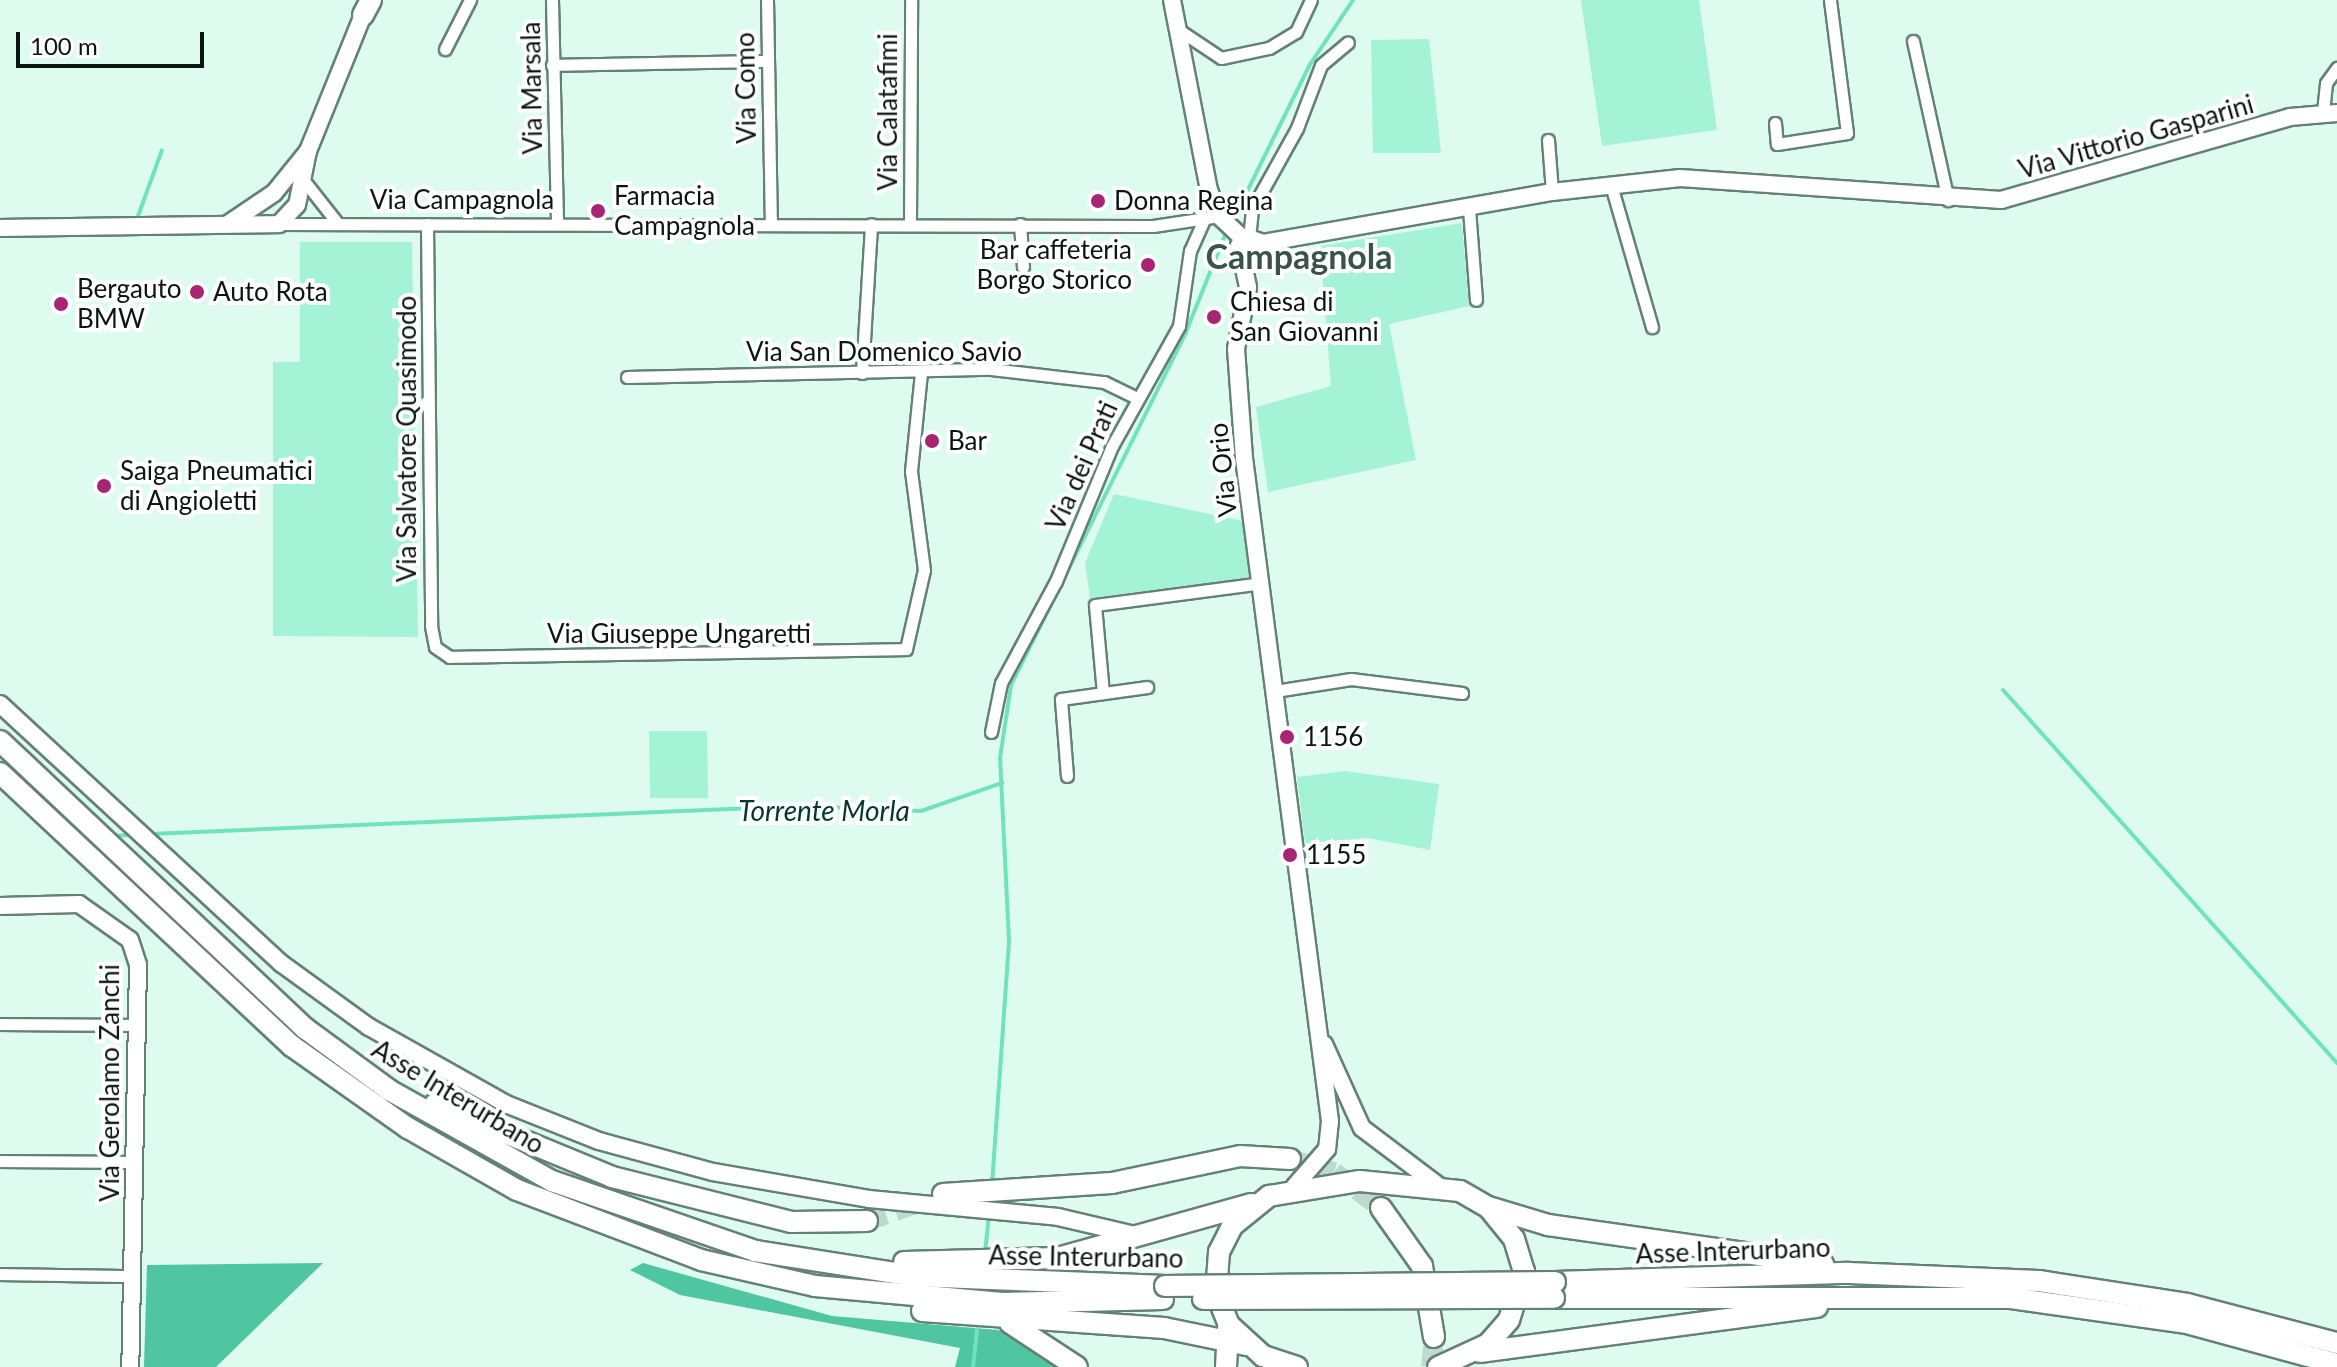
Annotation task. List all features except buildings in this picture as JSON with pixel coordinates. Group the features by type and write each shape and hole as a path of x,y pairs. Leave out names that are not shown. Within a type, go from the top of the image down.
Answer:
{"highway":[{"name":"Asse Interurbano","path":"0,741 158,896 306,1029 450,1128 590,1198 755,1251 965,1272 1001,1272 1164,1292 1554,1290 2011,1298 2187,1323 2337,1364"},
{"name":"Asse Interurbano","path":"0,776 292,1046 441,1148 659,1256 764,1285 1001,1315 1164,1292"},
{"path":"158,896 344,1047 478,1126 590,1171 791,1222 867,1221"},
{"path":"943,1194 975,1187 1112,1183 1240,1156 1290,1159"},
{"path":"1001,1272 1161,1234 1256,1203 1294,1187 1360,1181 1439,1186 1488,1207 1548,1225 1818,1263 1884,1266 1896,1275"},
{"path":"1226,1367 1235,1337 1216,1293 1216,1264 1232,1226 1256,1203"},
{"path":"1472,1354 1499,1332 1522,1291 1517,1247 1488,1207"},
{"path":"1381,1208 1422,1266 1434,1337"},
{"name":"Asse Interurbano","path":"1554,1290 1896,1275 2128,1294 2337,1343"},
{"path":"1438,1367 1472,1354 1815,1308 1998,1306 2011,1298"},
{"path":"1001,1315 1235,1337 1297,1367"},
{"path":"1001,1315 1077,1367"},
{"path":"2309,1355 2330,1367"}],"street":[{"path":"445,49 470,0"},
{"name":"Via Marsala","path":"552,0 557,224"},
{"name":"Via Como","path":"767,0 771,224"},
{"name":"Via Calatafimi","path":"910,224 911,0"},
{"path":"1172,0 1216,219 1242,240 1252,209 1321,65 1348,42"},
{"path":"1177,29 1221,58 1269,48 1296,32 1311,0"},
{"path":"1775,123 1777,144 1847,133 1830,0"},
{"path":"308,151 305,182 295,211 279,224 275,213 286,181 308,151 366,5"},
{"path":"1913,41 1948,200"},
{"path":"552,65 768,61"},
{"path":"2330,112 2337,68"},
{"name":"Via Vittorio Gasparini","path":"1242,240 1292,238 1552,192 1742,177 1948,200 2001,200 2330,112"},
{"path":"1548,140 1552,192"},
{"path":"226,224 286,181"},
{"path":"305,182 338,224"},
{"path":"1611,185 1652,327"},
{"path":"1469,209 1476,300"},
{"name":"Via Campagnola","path":"0,228 226,224 1153,226 1216,219"},
{"name":"Via dei Prati","path":"991,732 1001,683 1056,581 1137,398 1179,326 1190,251 1216,219"},
{"name":"Via Salvatore Quasimodo","path":"427,224 431,626 439,651"},
{"path":"862,373 871,224"},
{"path":"1020,224 1023,267"},
{"name":"Via Orio","path":"1242,240 1248,287 1236,349 1261,583 1330,1132 1320,1160 1294,1187"},
{"name":"Via Giuseppe Ungaretti","path":"439,651 500,658 898,652 913,637 924,570 911,471 921,372"},
{"name":"Via San Domenico Savio","path":"627,377 1032,372 1104,382 1137,398"},
{"path":"1103,693 1095,605 1261,583"},
{"path":"1275,691 1351,679 1462,693"},
{"path":"1067,776 1061,699 1147,687"},
{"path":"0,704 123,820 336,1004 414,1055 549,1123 713,1172 962,1208 1035,1214 1161,1234"},
{"name":"Via Gerolamo Zanchi","path":"0,906 79,904 107,919 130,940 138,965 130,1367"},
{"path":"0,1024 137,1025"},
{"name":"Via Orio","path":"1320,1039 1362,1128 1439,1186"},
{"path":"0,1161 135,1162"},
{"path":"0,1274 133,1276"}],"green space":[{"path":"1581,0 1699,0 1717,130 1602,146"},
{"path":"1429,39 1441,153 1373,153 1371,40"},
{"path":"1462,223 1469,306 1389,324 1416,460 1268,492 1256,407 1331,386 1320,246"},
{"path":"300,242 412,242 418,637 273,636 273,362 300,362"},
{"path":"1114,494 1248,522 1255,577 1090,598 1085,563"},
{"path":"649,731 707,731 708,798 650,798"},
{"path":"1345,771 1439,784 1430,850 1368,838 1305,843 1297,777"},
{"path":"323,1263 216,1367 144,1367 147,1265"},
{"path":"643,1263 832,1316 998,1330 1058,1367 955,1367 960,1348 680,1295 630,1270"}],"waterway":[{"name":"Torrente Morla","path":"1232,222 1309,66 1353,0"},
{"path":"137,219 162,150"},
{"name":"Torrente Morla","path":"992,1185 1009,941 1000,758 1011,685 1186,332 1227,230"},
{"path":"2003,690 2337,1063"},
{"name":"Torrente Morla","path":"151,834 801,806 921,811 1002,783"},
{"name":"Torrente Morla","path":"112,836 134,835"},
{"path":"985,1253 989,1214"},
{"path":"973,1367 978,1321"}],"tunnel":[{"path":"1290,1159 1334,1172 1381,1208"},
{"path":"867,1221 924,1201"},
{"path":"1431,1367 1434,1337"}],"place":[{"name":"Donna Regina","path":"1098,201"},
{"name":"Farmacia Campagnola","path":"598,211"},
{"name":"Bar caffeteria Borgo Storico","path":"1148,265"},
{"name":"Auto Rota","path":"197,292"},
{"name":"Bergauto BMW","path":"61,304"},
{"name":"Chiesa di San Giovanni","path":"1214,317"},
{"name":"Bar","path":"932,441"},
{"name":"Saiga Pneumatici di Angioletti","path":"104,486"},
{"name":"1156","path":"1287,737"},
{"name":"1155","path":"1290,855"}],"district":[{"name":"Campagnola","path":"1299,256"}]}
